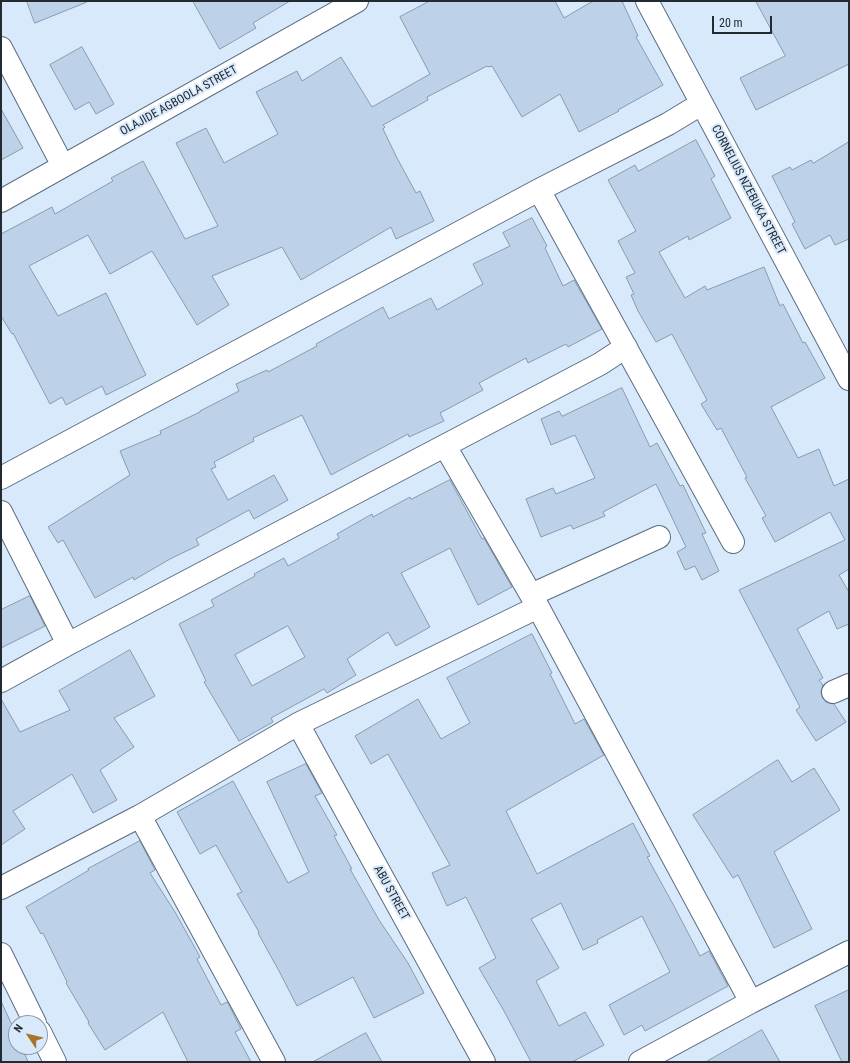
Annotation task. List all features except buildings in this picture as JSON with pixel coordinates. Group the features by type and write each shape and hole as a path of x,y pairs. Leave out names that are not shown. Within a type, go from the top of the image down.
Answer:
{"street":[{"name":"OLAJIDE AGBOOLA STREET","path":"1,201 357,1"},
{"name":"CORNELIUS NZEBUKA STREET","path":"646,1 849,379"},
{"path":"1,48 63,166"},
{"path":"1,478 539,190 668,124 701,104"},
{"path":"539,190 733,542"},
{"path":"1,681 68,644 600,364 626,347"},
{"path":"445,446 535,601 751,1002"},
{"path":"1,512 68,644"},
{"path":"1,888 140,816 298,724 659,537"},
{"name":"ABU STREET","path":"298,724 484,1062"},
{"path":"140,816 274,1062"},
{"path":"640,1062 751,1002 849,952"},
{"path":"1,954 31,1015"},
{"path":"48,1048 55,1062"}]}
